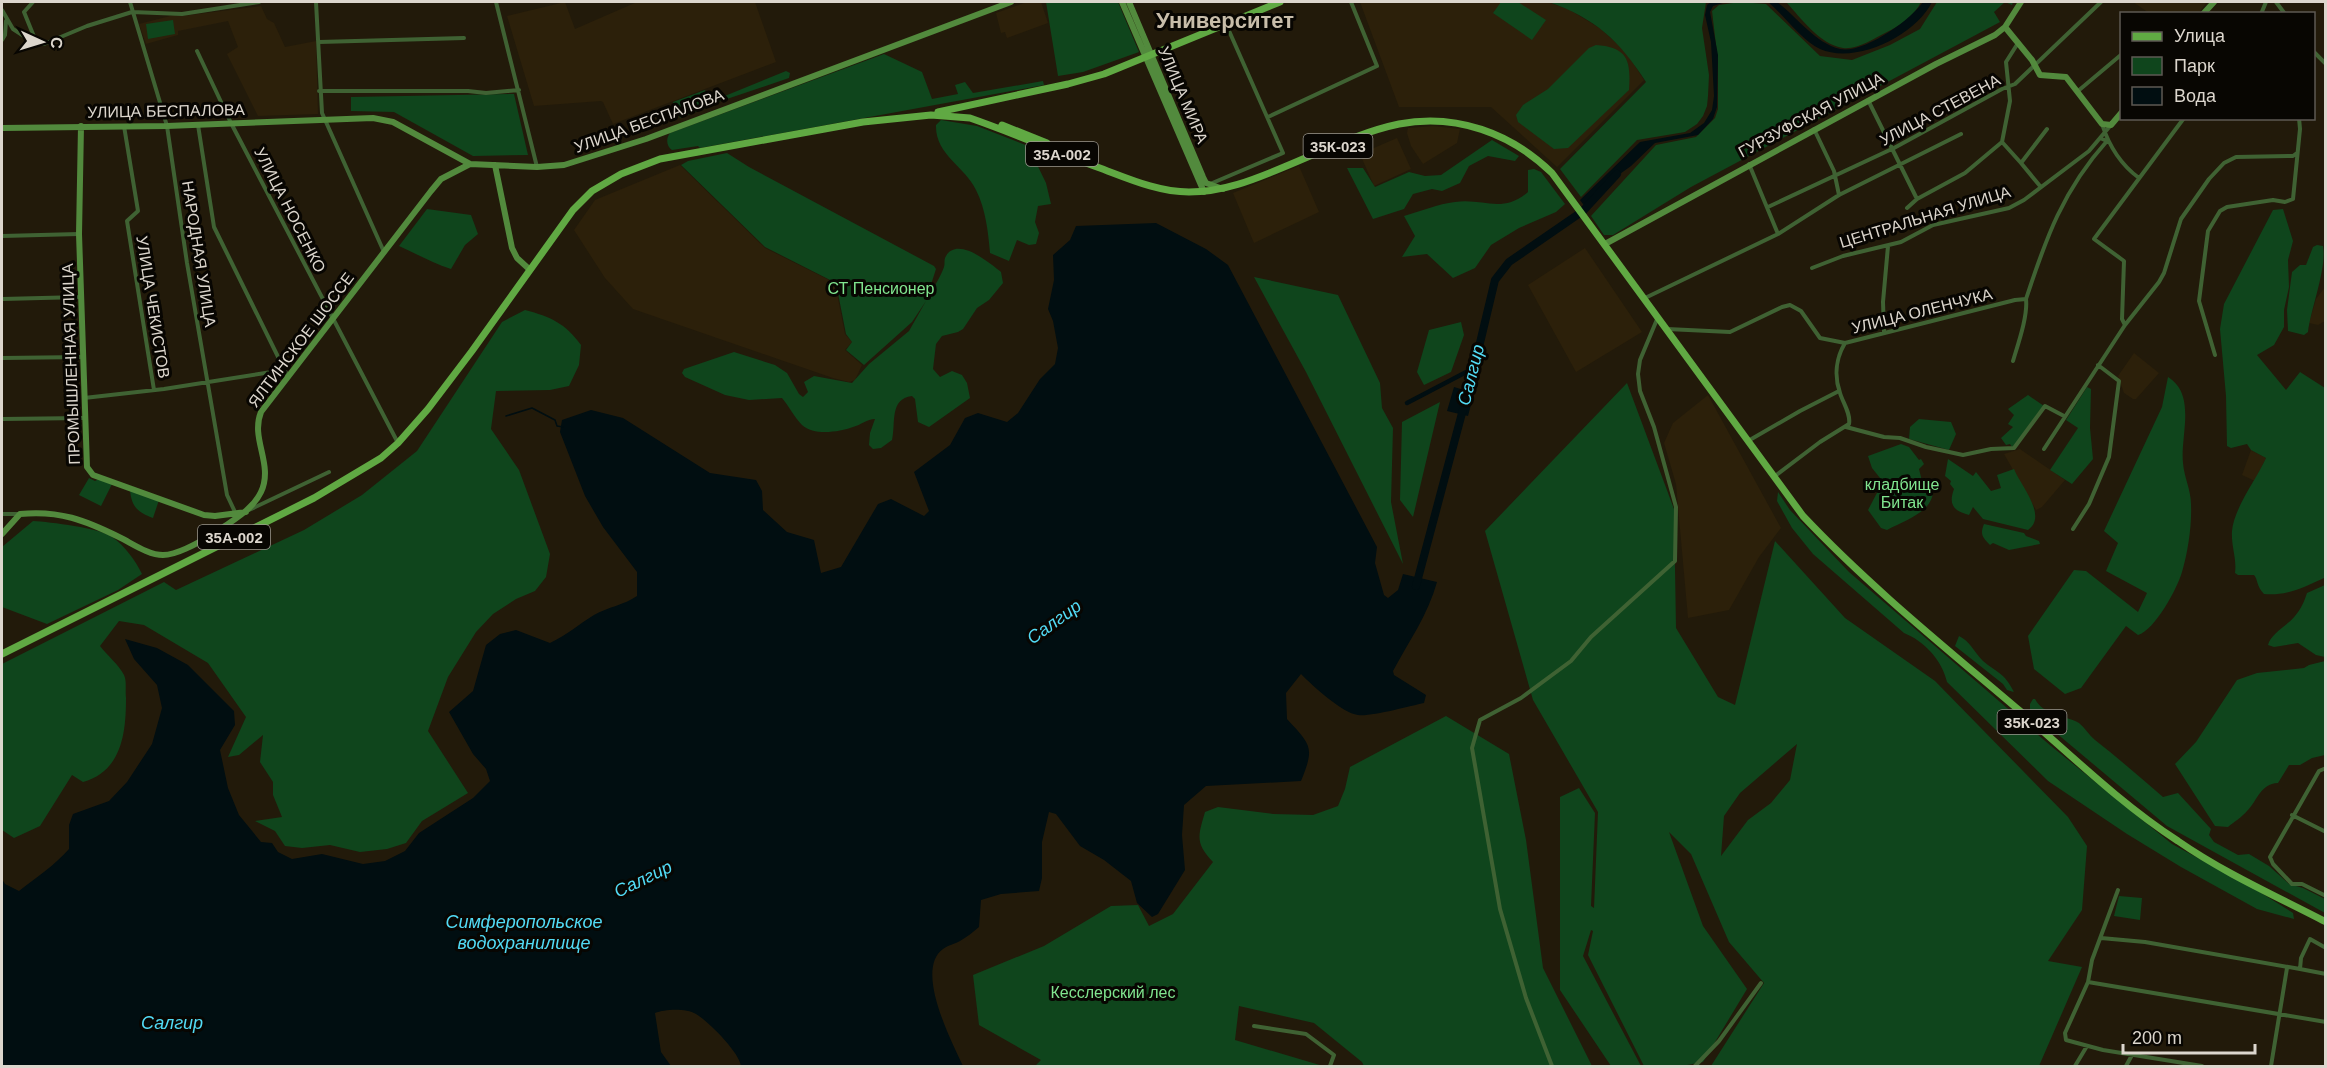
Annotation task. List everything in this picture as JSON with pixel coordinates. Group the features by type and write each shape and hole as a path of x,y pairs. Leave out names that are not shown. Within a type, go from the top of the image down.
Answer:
{"main road":[{"name":"УЛИЦА БЕСПАЛОВА","path":"2,128 167,126 373,118 393,122 470,164 537,167 564,165 608,153 1011,2"},
{"name":"УЛИЦА МИРА","path":"1122,2 1203,176 1210,184"},
{"name":"УЛИЦА МИРА","path":"1129,2 1204,192"},
{"path":"921,115 1089,78 1280,2"},
{"name":"ГУРЗУФСКАЯ УЛИЦА","path":"1605,244 1868,100 1995,35 2005,27 2020,2"},
{"path":"2005,27 2019,42 2040,75 2062,76 2078,90 2102,124 2111,125"},
{"path":"945,106 1010,96"},
{"name":"35К-023","path":"945,106 1150,183 1204,192 1223,189 1398,124 1456,123 1477,127 1500,135 1526,150 1552,173 1574,201 1774,477 1803,516 1832,548 2124,800 2176,840 2325,922"},
{"name":"35А-002","path":"2,654 321,494 381,458 398,443 428,409 563,222 581,201 603,184 634,167 660,159 945,106"},
{"name":"ЦЕНТРАЛЬНАЯ УЛИЦА","path":"2111,125 2120,113"},
{"name":"35А-002","path":"883,119 941,114 970,118 1149,186 1174,191 1204,192"},
{"name":"ПРОМЫШЛЕННАЯ УЛИЦА","path":"81,126 79,234 87,467 93,475 204,514 223,515 246,512"},
{"path":"458,171 461,164 460,158"},
{"name":"ЯЛТИНСКОЕ ШОССЕ","path":"20,514 43,512 84,521 151,553 161,555 170,554 199,542 246,512 261,493 266,472 257,431 261,412 286,374 441,179 470,164"},
{"path":"495,165 512,248 517,258 529,269"},
{"path":"1210,184 1223,189"},
{"path":"2,534 20,514"}],"street":[{"path":"33,2 24,12 37,44"},
{"name":"НАРОДНАЯ УЛИЦА","path":"130,2 167,126 227,495 235,512"},
{"path":"2,10 12,29 37,44 44,44 87,26 132,12 182,14 259,2"},
{"path":"316,2 319,91 322,113 385,252"},
{"path":"496,2 537,167"},
{"path":"1268,117 1377,66 1352,2"},
{"name":"УЛИЦА СТЕВЕНА","path":"1768,207 1894,148 2015,84 2101,2"},
{"path":"2,40 6,35 6,20"},
{"path":"1210,184 1283,153 1226,24"},
{"path":"319,42 464,38"},
{"path":"1907,208 1917,199 1965,173 2002,142 2010,101 2006,62 2019,42"},
{"name":"УЛИЦА НОСЕНКО","path":"197,51 231,123 398,443"},
{"path":"2078,90 2120,55"},
{"path":"319,91 486,93 519,90"},
{"path":"1868,100 1902,164 1917,199"},
{"path":"2125,325 2122,319 2124,261 2094,239 2182,120"},
{"path":"2215,355 2199,301 2208,231 2220,211 2227,207 2273,200 2285,202 2294,199 2299,120"},
{"path":"84,398 286,374 214,227 198,124"},
{"path":"2102,124 2108,141 2124,166 2139,178"},
{"name":"ЦЕНТРАЛЬНАЯ УЛИЦА","path":"1812,268 1866,249 1888,246 1933,225 2009,208 2024,200 2089,151 2111,125"},
{"name":"УЛИЦА ЧЕКИСТОВ","path":"124,126 138,211 127,221 154,390"},
{"path":"1814,129 1836,176 1839,195"},
{"path":"2021,163 2047,129"},
{"path":"1645,298 1778,234 1839,195 1961,134"},
{"path":"2100,138 2108,141"},
{"path":"2013,361 2019,342 2026,299 2053,220 2086,165 2108,141"},
{"path":"2002,142 2040,186"},
{"path":"2044,449 2125,325 2160,282 2181,219 2210,179 2224,163 2236,157 2294,156 2297,153"},
{"path":"1749,164 1778,234"},
{"path":"2,236 79,234"},
{"path":"1884,332 1883,302 1888,246"},
{"path":"2,299 82,297"},
{"name":"УЛИЦА ОЛЕНЧУКА","path":"1667,328 1731,332 1790,305 1801,311 1820,338 1845,343 2026,299"},
{"path":"1552,1066 1526,998 1500,909 1472,748 1480,720 1521,698 1571,661 1591,637 1675,561 1676,507 1654,427 1640,391 1638,374 1640,360 1658,317"},
{"path":"1774,477 1820,442 1849,424 1850,418 1839,391 1837,363 1845,343"},
{"path":"2,358 83,357"},
{"path":"2073,530 2089,504 2109,457 2119,381 2098,364"},
{"path":"1748,441 1839,391"},
{"path":"1846,427 1900,438 1956,454 1969,455 1991,449 2014,448 2045,406 2064,416"},
{"path":"2,419 84,418"},
{"path":"246,512 329,472"},
{"path":"2,514 20,514"},
{"path":"2325,768 2319,771 2271,853 2271,861 2292,884 2302,884 2325,896"},
{"path":"2292,816 2325,832"},
{"path":"2118,890 2092,960 2088,982 2065,1033 2066,1040 2132,1055 2202,1066"},
{"path":"2101,938 2145,942 2325,974"},
{"path":"2300,969 2301,958 2310,939 2325,948"},
{"path":"2271,1066 2287,968"},
{"path":"2088,982 2325,1022"},
{"path":"1695,1066 1719,1041 1761,983"},
{"path":"1254,1026 1306,1034 1334,1055 1330,1066"},
{"path":"2075,1066 2086,1046"},
{"path":"2127,1066 2132,1055"}],"shaded area":[{"path":"565,2 575,29 637,2 755,2 776,62 613,124 601,101 534,106 507,16"},
{"path":"1027,2 1041,2 1048,23 1007,38 1005,32 1001,33 996,13"},
{"path":"1360,2 1548,2 1570,10 1601,29 1626,52 1644,80 1557,167 1491,107 1399,107"},
{"path":"2133,2 2207,2 2200,12 2148,12"},
{"path":"261,6 267,19 274,23 285,47 316,41 318,114 258,116 227,54 238,47 228,21 178,31 178,35 146,44 139,24 174,15 182,16"},
{"path":"1433,126 1460,129 1457,143 1423,164 1411,146 1407,133 1408,128"},
{"path":"1397,138 1411,169 1374,186 1360,154"},
{"path":"680,165 765,248 835,283 845,334 852,342 845,350 862,365 855,380 849,382 833,378 633,309 605,278 574,230 595,200"},
{"path":"1299,166 1319,212 1254,243 1233,193"},
{"path":"1585,248 1642,332 1576,372 1528,285"},
{"path":"2325,287 2325,321 2318,325 2309,323 2316,299"},
{"path":"2134,353 2159,373 2136,399 2124,393 2118,376"},
{"path":"1708,395 1781,528 1759,557 1729,610 1688,618 1676,484 1664,443 1673,423"},
{"path":"2020,449 2065,480 2042,507 2036,510 2004,454"},
{"path":"2251,450 2266,458 2255,481 2242,475"}],"green space":[{"path":"1046,2 1118,2 1139,52 1083,72 1058,76"},
{"path":"1501,2 1518,2 1546,20 1532,40 1493,13"},
{"path":"1549,2 1706,2 1702,28 1709,75 1707,106 1703,116 1697,124 1685,132 1637,140 1581,197 1560,169 1646,82 1626,54 1605,33 1580,16"},
{"path":"1740,2 1766,4 1820,56 1852,60 1890,45 1920,29 1937,2 2005,2 1994,12 2000,22 1691,187 1613,235 1604,235 1591,216 1656,145 1696,137 1715,118 1718,109 1718,62 1712,11 1719,5"},
{"path":"1786,2 1921,2 1911,16 1897,27 1866,43 1843,48 1834,46 1818,36"},
{"path":"173,20 175,34 148,39 146,24"},
{"path":"1596,45 1615,49 1625,57 1629,71 1629,90 1568,148 1554,149 1518,122 1516,115 1523,105 1548,89 1589,48"},
{"path":"884,54 922,72 932,99 958,94 955,85 965,82 973,93 1043,81 1044,85 700,148 698,146 672,150 668,144 670,133"},
{"path":"786,71 790,73 789,78 718,102 715,100"},
{"path":"705,90 711,106 680,118 673,102"},
{"path":"514,94 528,155 473,156 394,112 351,111 351,97"},
{"path":"941,120 977,126 1028,146 1046,183 1051,204 1038,206 1035,222 1039,233 1036,244 1029,245 1017,240 1009,261 990,253 986,221 976,190 940,144 936,125"},
{"path":"1492,140 1519,156 1515,161 1488,156 1469,166 1460,183 1442,191 1432,189 1413,194 1404,209 1373,219 1347,168 1363,168 1375,187 1409,172 1425,176 1441,175"},
{"name":"СТ Пенсионер","path":"727,153 934,266 936,269 926,300 950,251 957,249 973,253 1001,272 1003,283 989,300 977,308 963,329 942,336 936,344 933,369 940,377 952,371 962,375 967,383 970,398 929,427 918,422 915,399 912,396 905,398 900,402 895,413 892,440 881,448 873,449 869,445 875,419 841,430 813,431 796,419 782,398 749,400 725,395 685,377 682,373 684,369 734,352 775,365 787,373 803,397 808,392 804,382 814,376 852,383 869,364 909,331 926,301 912,322 864,365 846,350 852,342 846,334 836,283 765,247 681,165 688,161"},
{"path":"1534,169 1541,172 1565,204 1556,212 1519,228 1491,245 1475,268 1453,278 1427,254 1402,257 1415,236 1404,216 1455,202 1501,204 1519,199 1528,192 1528,170"},
{"path":"427,209 471,215 478,234 465,245 451,269 399,246"},
{"path":"2283,209 2293,241 2288,260 2289,287 2284,310 2284,327 2274,345 2257,355 2286,390 2300,372 2325,388 2326,577 2288,592 2264,594 2254,575 2235,573 2232,537 2234,522 2266,458 2251,450 2247,444 2231,448 2227,446 2226,396 2220,329 2224,304 2273,210"},
{"path":"2323,246 2323,265 2308,332 2304,335 2288,331 2287,310 2292,272 2300,265 2306,265 2313,247"},
{"path":"1254,277 1338,295 1380,383 1382,408 1393,428 1391,502 1403,564 1306,372"},
{"path":"525,310 550,318 569,331 581,345 579,365 569,386 550,390 496,391 491,429 519,470 550,554 546,577 535,591 516,599 493,614 476,632 448,677 428,731 468,793 422,821 406,843 387,849 360,852 330,845 302,848 285,846 275,831 255,821 282,817 273,795 273,782 260,762 263,735 239,755 228,757 246,717 208,663 144,625 119,621 100,646 119,668 125,680 125,724 123,737 114,760 96,777 83,782 72,775 40,826 14,838 2,830 2,664 164,582 176,590 304,530 362,495 417,451 502,322"},
{"path":"1461,322 1464,335 1451,372 1424,385 1417,372 1429,330"},
{"path":"2168,377 2177,385 2185,405 2183,463 2191,499 2191,512 2189,538 2182,572 2170,598 2145,632 2138,635 2126,626 2081,688 2065,694 2034,669 2028,636 2074,570 2086,571 2138,612 2147,593 2106,571 2118,543 2104,531 2162,407"},
{"path":"1627,383 1674,509 1676,628 1718,697 1735,705 1775,541 1845,618 1935,681 2068,817 2087,846 2082,910 2048,961 2082,967 2039,1066 1711,1066 1764,983 1729,942 1691,854 1669,832 1703,926 1747,989 1703,1062 1682,1066 1644,1066 1588,955 1593,931 1591,930 1583,956 1641,1066 1611,1066 1560,990 1560,797 1579,788 1595,813 1591,906 1594,908 1598,812 1533,700 1485,531","holes":["1797,744 1790,780 1771,803 1748,820 1721,856 1724,816 1740,793"]},
{"path":"2087,387 2091,389 2090,428 2093,459 2072,484 2050,470 2078,428 2066,420"},
{"path":"2028,395 2044,406 2019,441 2012,447 2010,444 2006,445 2001,438 2013,427 2008,424 2014,415 2008,409"},
{"path":"1440,402 1413,517 1400,500 1402,422"},
{"path":"1919,419 1951,422 1956,434 1949,450 1909,439 1910,427"},
{"name":"кладбище Битак","path":"1901,444 1909,447 1924,464 1919,469 1923,485 1933,489 1932,497 1924,509 1887,530 1881,528 1868,510 1879,489 1878,480 1880,478 1872,468 1868,456"},
{"path":"1948,459 1973,476 1976,472 1991,491 2001,488 1997,475 2014,469 2034,509 2033,524 2028,530 1983,519 1973,507 1969,515 1959,512 1952,503 1954,489 1950,484 1951,481 1945,476"},
{"path":"89,478 112,484 101,506 79,495"},
{"path":"130,489 159,500 153,518 136,508"},
{"path":"1778,492 1790,510 1849,572 2051,746 2172,844 2255,889 2293,913 2294,919 2257,909 2181,867 2048,781 1947,682 1941,666 1925,646 1904,633 1813,554 1792,528 1777,501"},
{"path":"33,521 74,526 106,534 125,549 142,574 118,590 47,624 2,607 2,547"},
{"path":"1984,524 2024,533 2039,541 2040,544 2009,550 1993,543 1990,545 1982,535"},
{"path":"2325,585 2325,657 2316,655 2298,643 2274,647 2268,645 2272,637 2292,620 2307,593"},
{"path":"1959,636 1983,661 2003,677 2014,692 2007,690 2003,684 1955,646"},
{"path":"2325,661 2325,755 2312,758 2300,765 2289,765 2278,783 2263,789 2251,807 2228,827 2215,826 2175,764 2196,742 2237,680 2257,673 2304,668"},
{"path":"2033,699 2049,712 2079,723 2095,740 2163,797 2178,793 2211,829 2209,835 2214,842 2238,855 2249,854 2269,866 2289,884 2325,899 2325,913 2167,826 2030,711"},
{"name":"Кесслерский лес","path":"1446,716 1509,754 1526,840 1543,968 1592,1066 1364,1066 1314,1023 1239,1006 1235,1040 1323,1066 1035,1066 1041,1060 979,1025 973,975 1044,946 1111,906 1138,905 1149,926 1173,914 1213,862 1203,850 1200,839 1205,812 1218,807 1273,814 1313,815 1338,806 1350,767"},
{"path":"2119,896 2142,898 2140,920 2114,916"}],"water":[{"path":"1711,2 1726,2 1713,6 1710,12 1718,55 1717,107 1713,119 1698,135 1655,143 1631,166 1599,189 1590,202 1588,211 1580,200 1640,142 1690,133 1704,123 1712,110 1714,96 1711,42 1705,15 1707,5"},
{"path":"1768,2 1777,2 1822,41 1840,49 1850,49 1886,34 1908,18 1923,2 1932,2 1913,26 1884,44 1867,50 1834,53 1813,45"},
{"name":"Симферопольское водохранилище","path":"1156,223 1206,249 1228,265 1377,547 1375,563 1384,595 1388,598 1398,590 1403,574 1437,582 1423,617 1393,671 1394,675 1426,695 1424,703 1380,713 1358,715 1336,704 1301,674 1286,693 1287,719 1306,741 1308,747 1308,761 1301,781 1206,786 1184,805 1182,835 1185,870 1158,914 1152,917 1137,903 1131,881 1104,860 1080,846 1056,814 1049,812 1042,842 1042,878 1039,891 1001,894 981,900 979,927 958,942 947,946 935,959 932,973 938,1006 963,1066 741,1066 735,1053 708,1024 692,1012 676,1010 655,1013 661,1052 671,1066 2,1066 2,879 5,884 19,891 46,871 69,849 69,825 73,814 109,801 127,782 152,744 162,708 157,685 134,659 125,639 157,648 188,665 234,711 235,725 220,750 228,788 239,815 261,842 272,843 278,852 292,859 322,854 363,864 385,861 405,851 419,833 473,798 490,781 486,769 473,754 449,712 473,691 486,645 500,634 516,630 550,643 594,615 637,596 637,572 603,527 585,496 560,432 562,420 591,410 623,418 710,473 756,480 762,491 763,510 787,532 814,540 821,573 841,567 878,504 891,499 924,516 929,511 914,472 950,445 965,418 978,413 1007,422 1018,413 1040,379 1055,364 1058,348 1053,321 1048,309 1054,280 1053,255 1070,240 1076,226"},
{"path":"1454,387 1474,393 1468,416 1447,411"}],"waterway":[{"name":"Салгир","path":"1416,586 1495,280 1509,262 1583,211 1617,174"},
{"path":"1407,403 1474,368"},
{"path":"506,416 532,408 555,420 557,426 563,427"}],"district":[{"name":"Университет","path":"1225,20"}]}
